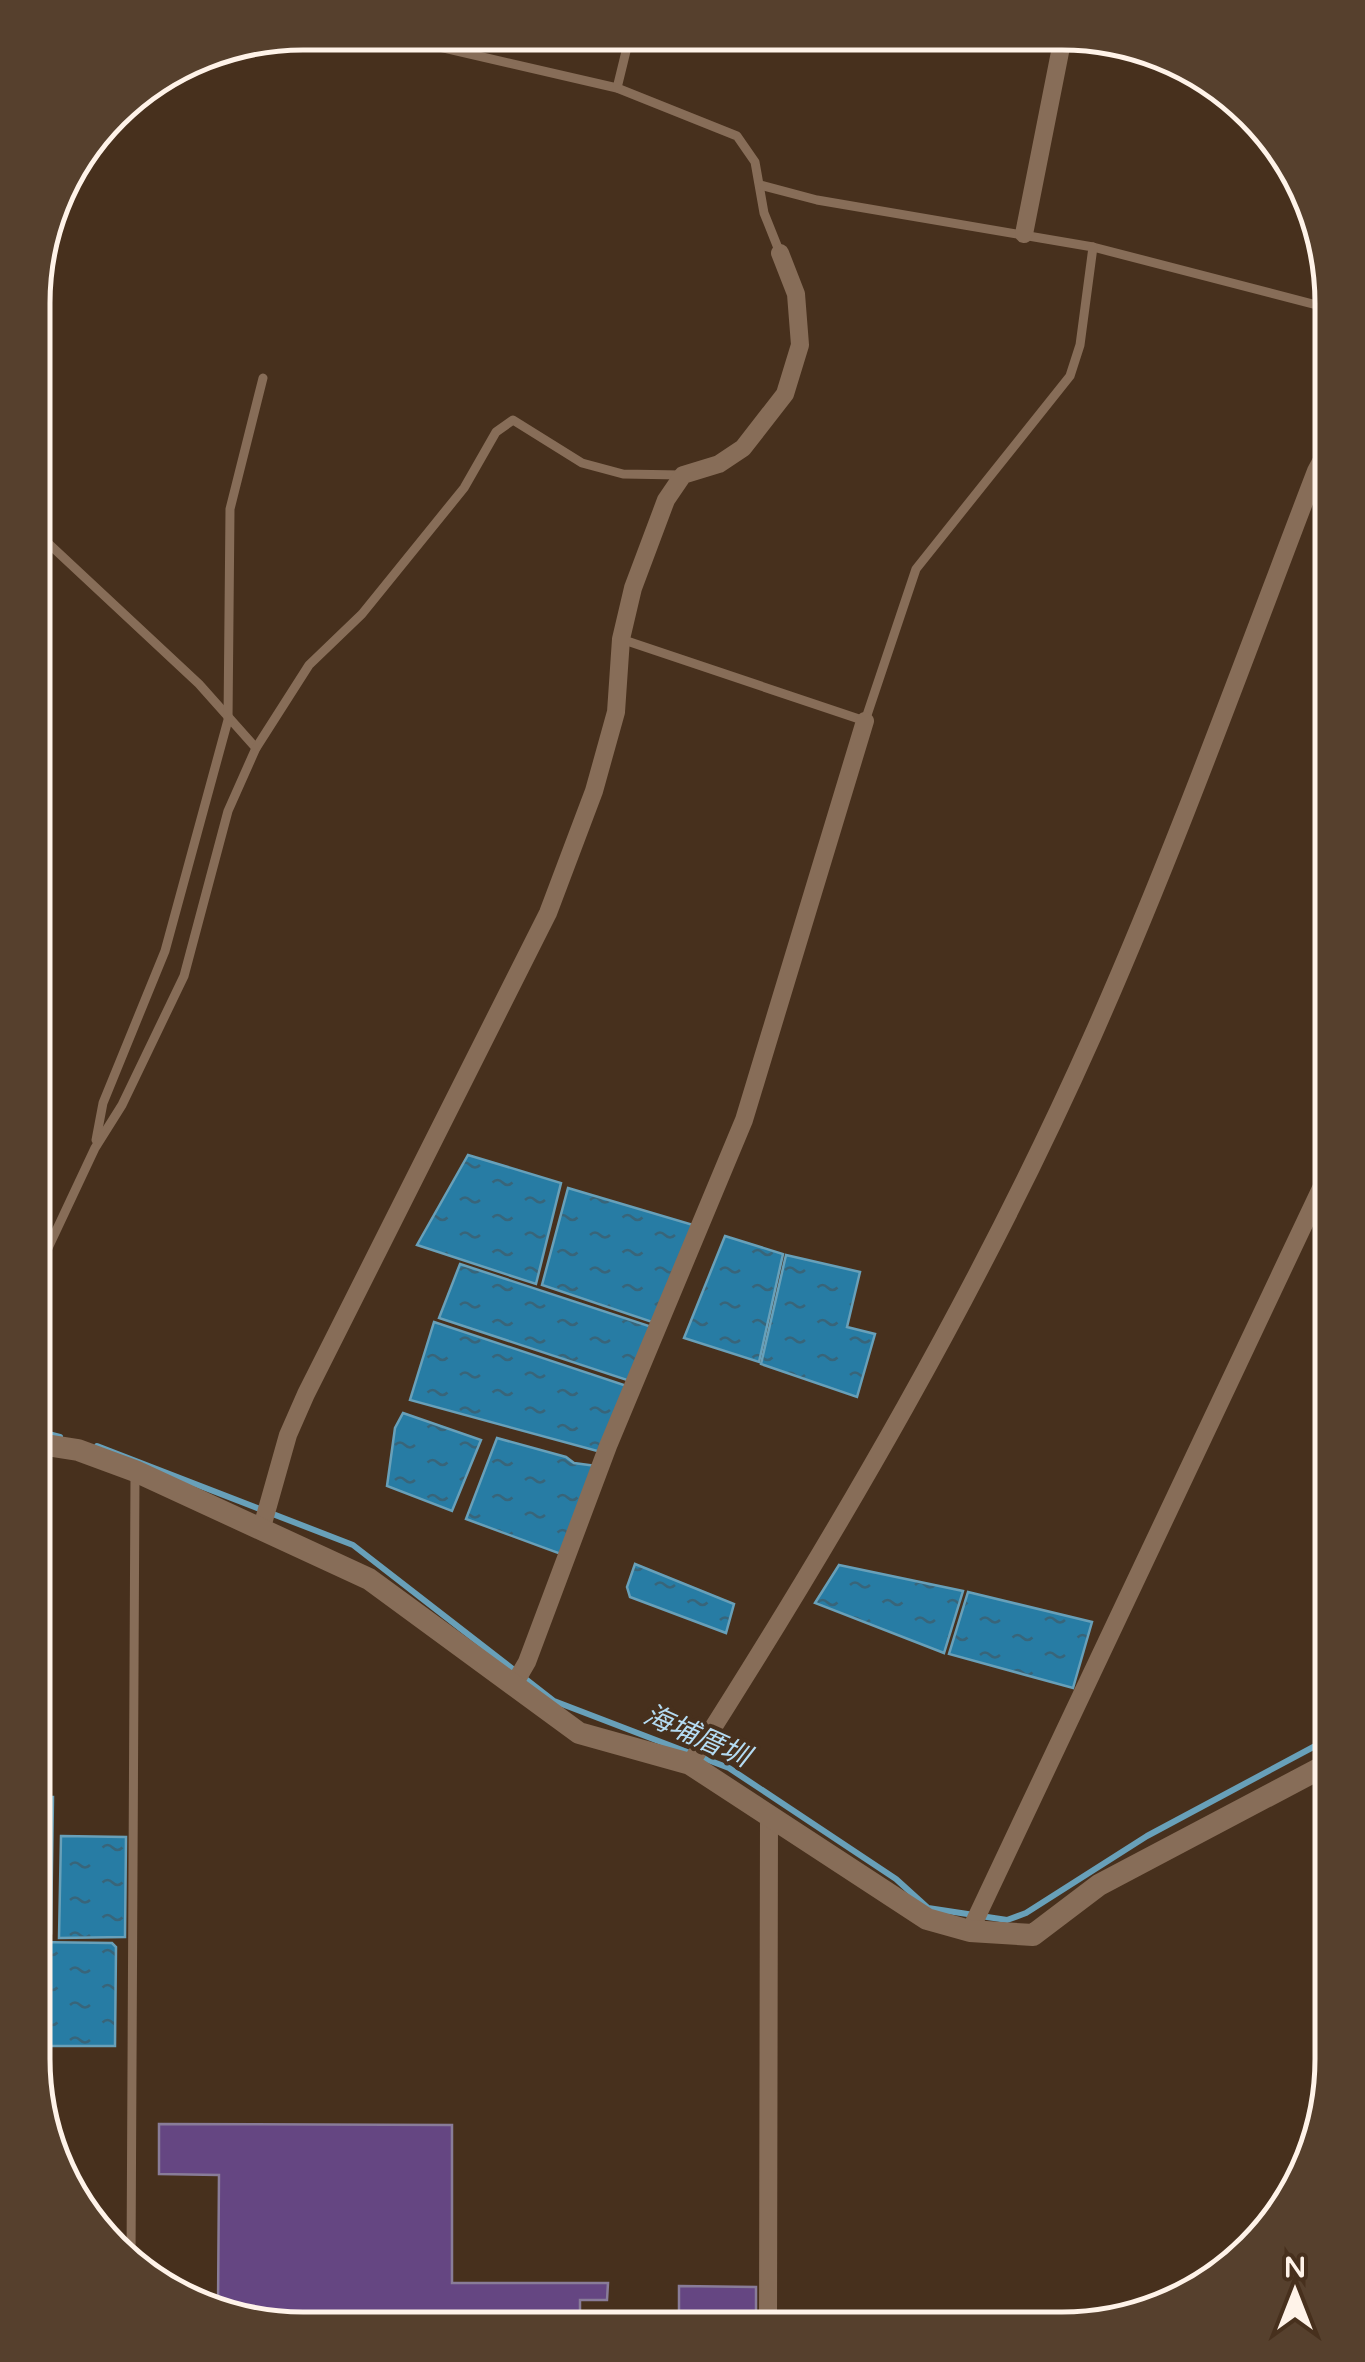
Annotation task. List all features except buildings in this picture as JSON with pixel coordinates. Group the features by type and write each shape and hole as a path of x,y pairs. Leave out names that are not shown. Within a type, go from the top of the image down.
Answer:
{"street":[{"path":"1024,234 1060,50"},
{"path":"262,1527 288,1435 306,1394 548,913 594,792 616,712 621,639 651,534 683,475 719,464 744,448 785,394 800,344 796,294 780,253"},
{"path":"690,1764 868,1467 968,1288 1061,1102 1172,843 1315,474"},
{"path":"513,1686 527,1662 608,1446 744,1120 865,720"},
{"path":"970,1931 1314,1202"},
{"path":"50,1445 78,1450 135,1471 369,1579 580,1733 690,1764 927,1919 970,1931 1032,1935 1099,1885 1314,1771"},
{"path":"768,2312 769,1818"}],"lane":[{"path":"453,50 617,88 738,136 755,162 764,213 780,253"},
{"path":"617,88 626,50"},
{"path":"760,185 817,200 1093,247 1315,305"},
{"path":"621,639 865,720 916,568 1070,376 1080,344 1093,247"},
{"path":"95,1148 103,1103 165,951 228,720 230,509 263,378"},
{"path":"50,1245 95,1148 122,1106 184,976 228,811 256,748 309,665 373,600 464,488 507,420 526,425 582,462 622,474 683,475"},
{"path":"50,545 199,684 256,748"},
{"path":"130,2243 135,1471"}],"water":[{"path":"468,1155 561,1183 536,1284 417,1245"},
{"path":"568,1188 700,1227 661,1325 542,1285"},
{"path":"725,1236 783,1254 759,1362 684,1338"},
{"path":"786,1255 860,1272 847,1327 875,1334 857,1397 761,1364"},
{"path":"460,1264 655,1328 639,1384 439,1318"},
{"path":"434,1322 636,1389 612,1455 410,1400"},
{"path":"403,1413 481,1440 452,1511 387,1486 395,1428"},
{"path":"497,1438 566,1457 574,1463 604,1467 569,1557 466,1519"},
{"path":"635,1564 734,1604 726,1633 630,1597 627,1587"},
{"path":"839,1565 963,1591 944,1653 815,1603"},
{"path":"968,1592 1092,1622 1073,1688 949,1654"},
{"path":"50,1797 53,1797 51,1934"},
{"path":"61,1836 126,1837 125,1937 59,1938"},
{"path":"50,1942 112,1943 116,1947 115,2046 50,2046"}],"waterway":[{"name":"海埔厝圳","path":"50,1434 60,1437"},
{"name":"海埔厝圳","path":"97,1446 353,1545 554,1701 729,1768 896,1879 928,1908 1007,1920 1026,1913 1147,1836 1314,1747"}]}
